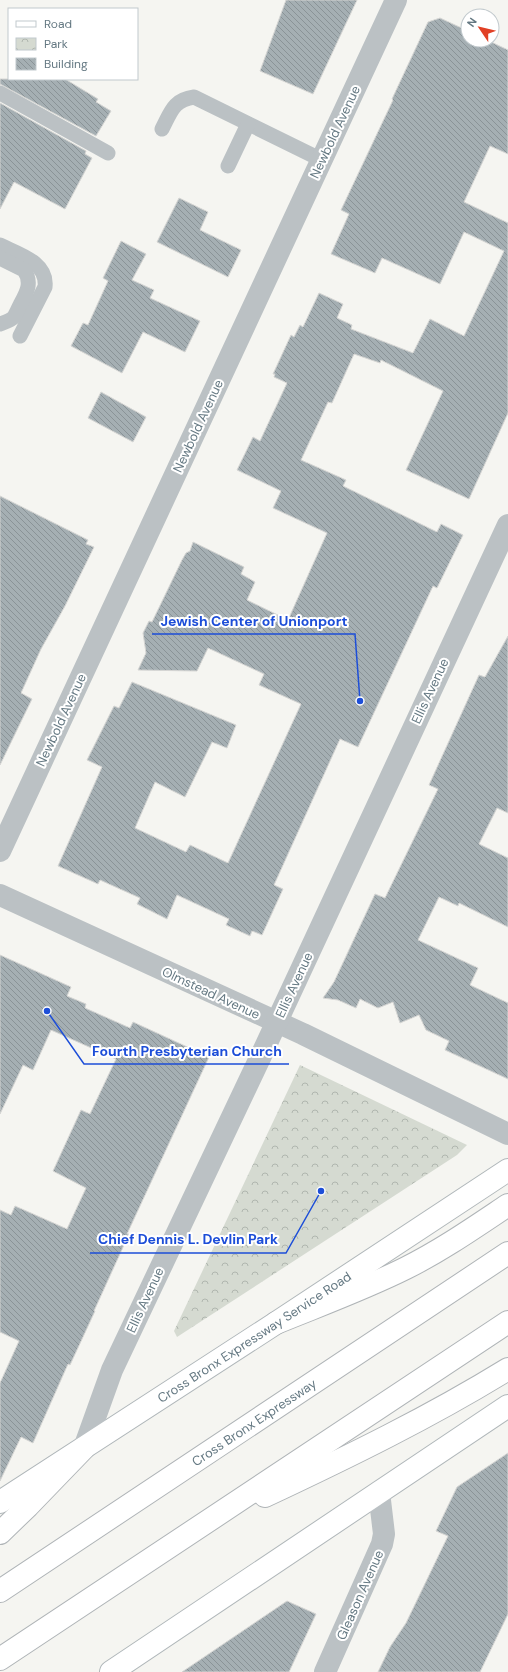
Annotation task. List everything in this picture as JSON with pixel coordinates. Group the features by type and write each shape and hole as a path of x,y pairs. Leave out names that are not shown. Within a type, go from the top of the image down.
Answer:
{"main road":[{"name":"Cross Bronx Expressway Service Road","path":"0,1502 508,1170"},
{"path":"276,1323 379,1281 407,1267 459,1238 508,1205"},
{"name":"Cross Bronx Expressway","path":"0,1591 508,1254"},
{"path":"0,1659 508,1322"},
{"path":"192,1532 389,1436 431,1414 508,1369"},
{"path":"111,1672 508,1406"},
{"path":"0,1533 84,1448"},
{"path":"0,1664 32,1638"}],"street":[{"name":"Newbold Avenue","path":"0,852 396,0"},
{"name":"Ellis Avenue","path":"84,1448 112,1370 508,525"},
{"name":"Olmstead Avenue","path":"0,895 276,1022 508,1134"},
{"name":"Gleason Avenue","path":"324,1672 382,1544 384,1534 379,1492"}],"lane":[{"path":"0,93 108,153"},
{"path":"162,129 175,105 184,98 194,97 322,160"},
{"path":"228,166 248,124"},
{"path":"0,245 36,263 44,274 46,281 45,287 20,336"},
{"path":"0,258 24,270 29,284 28,290 14,316 6,322 0,324"}],"green space":[{"path":"300,1065 467,1145 457,1155 177,1337 174,1331"}],"building":[{"path":"286,0 357,0 313,94 260,71"},
{"path":"440,18 460,27 460,48 500,48 500,46 508,50 508,154 490,146 464,202 508,223 508,413 469,499 406,470 443,391 381,360 380,363 354,354 332,403 328,402 301,460 346,480 343,486 437,532 441,524 463,535 437,588 433,586 358,747 340,739 274,885 283,889 262,935 252,931 250,936 226,925 229,919 177,895 167,919 137,904 140,898 100,880 98,884 58,866 102,767 87,760 114,706 119,708 132,682 236,725 227,748 212,742 185,797 155,782 135,828 186,852 190,845 228,863 301,704 259,685 264,674 208,648 197,671 138,670 146,653 143,633 149,621 152,622 182,560 186,553 190,551 193,542 244,567 241,574 255,582 247,600 288,620 327,533 273,508 281,491 237,470 253,437 260,441 287,383 274,377 275,374 273,374 291,335 294,337 300,325 303,327 319,293 343,304 337,318 352,325 351,329 413,353 430,319 464,336 504,251 464,232 440,284 382,258 375,273 331,254 349,214 341,210 428,22"},
{"path":"0,79 67,80 98,99 96,102 111,111 96,136 0,84"},
{"path":"0,103 86,151 85,154 92,158 65,209 14,182 0,209"},
{"path":"179,198 208,212 200,230 241,250 228,277 157,242"},
{"path":"121,241 146,254 132,280 154,290 150,298 200,321 185,352 143,332 122,373 71,346 83,323 88,325 108,281 103,278"},
{"path":"101,392 146,417 133,442 88,418"},
{"path":"0,496 88,540 86,544 94,547 65,606 41,649 21,693 32,699 0,765"},
{"path":"508,636 508,813 497,808 479,844 508,858 508,927 459,903 458,906 439,897 418,940 478,968 470,985 508,1003 508,1079 445,1050 449,1041 426,1030 419,1015 400,1023 393,1002 378,1008 360,999 356,1008 338,1000 323,998 334,982 375,894 385,898 438,789 429,785 479,675 485,677"},
{"path":"0,955 71,987 67,996 86,1004 85,1008 130,1028 133,1022 209,1057 127,1234 129,1234 95,1311 70,1365 68,1364 33,1443 21,1437 0,1481 0,1383 19,1341 0,1332 0,1210 11,1215 15,1206 67,1229 86,1188 53,1171 81,1110 90,1114 116,1059 51,1030 33,1070 23,1065 0,1114"},
{"path":"508,1453 508,1614 480,1672 378,1672 390,1647 406,1623 448,1536 436,1531 457,1487"},
{"path":"287,1601 316,1614 289,1672 182,1672"}],"place":[{"name":"Jewish Center of Unionport","path":"360,701"},
{"name":"Fourth Presbyterian Church","path":"47,1011"},
{"name":"Chief Dennis L. Devlin Park","path":"321,1191"}]}
